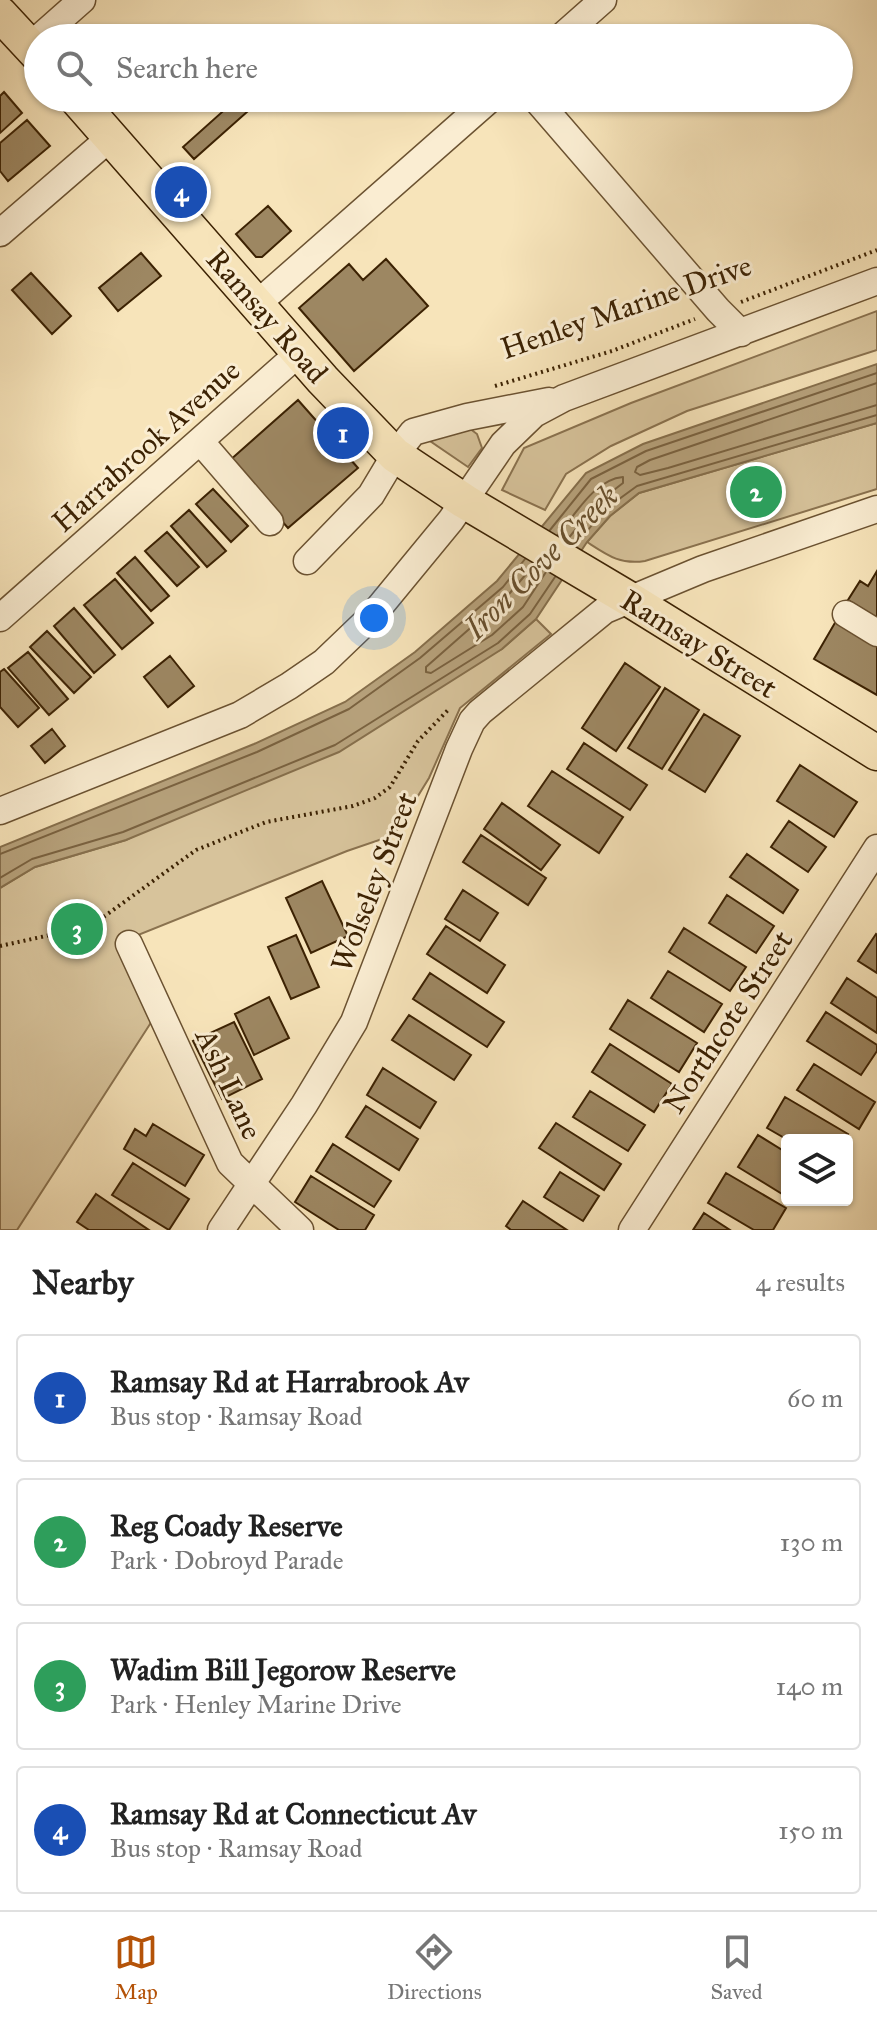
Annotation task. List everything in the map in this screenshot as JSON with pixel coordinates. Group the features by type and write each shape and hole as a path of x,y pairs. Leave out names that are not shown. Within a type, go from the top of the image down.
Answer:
{"main road":[{"path":"0,14 24,34"},
{"name":"Ramsay Road","path":"89,112 299,353 395,455 521,535"},
{"name":"Ramsay Street","path":"521,535 877,753"}],"street":[{"path":"57,24 82,0"},
{"path":"576,24 603,0"},
{"path":"257,304 475,112"},
{"path":"547,112 741,333"},
{"path":"0,233 111,137"},
{"name":"Henley Marine Drive","path":"0,811 240,715 324,662 372,616 464,501 503,444 534,414 564,398 877,281"},
{"name":"Harrabrook Avenue","path":"0,618 299,353"},
{"name":"Henley Marine Drive","path":"307,561 371,495 413,432 467,417 564,398"},
{"path":"200,441 270,522"},
{"name":"Wolseley Street","path":"221,1230 304,1105 354,1022 472,721 480,712 599,615 629,599 703,569 877,509"},
{"path":"846,614 877,633"},
{"name":"Northcote Street","path":"632,1230 877,848"},
{"name":"Ash Lane","path":"129,944 230,1163 300,1230"}],"path":[{"name":"Henley Marine Drive","path":"491,387 612,351 877,250"},
{"path":"0,946 64,932 102,918 196,850 266,822 353,806 375,798 390,787 418,741 449,709"}],"shaded area":[{"path":"877,311 877,350 687,411 611,446 566,474 545,510 502,490 524,448 631,403"},
{"path":"877,423 877,489 645,561 621,560 587,542 610,516 639,493"},
{"path":"469,428 477,434 482,448 468,467 430,441"},
{"path":"536,619 551,634 460,708 429,778 394,835 118,943 152,1021 17,1230 0,1230 0,888 35,867 126,840 502,649"}],"water":[{"name":"Iron Cove Creek","path":"877,364 877,423 639,493 610,516 587,542 536,619 502,649 339,752 126,840 35,867 0,888 0,847 254,744 345,702 415,652 497,581 586,473 643,444"}],"building":[{"path":"4,92 22,113 0,133 0,96"},
{"path":"222,112 247,112 194,159 183,147"},
{"path":"27,120 50,146 8,181 0,171 0,143"},
{"path":"268,206 291,231 262,257 256,257 236,234"},
{"path":"141,253 161,276 118,311 99,288"},
{"path":"386,259 428,306 354,371 299,308 349,264 363,280"},
{"path":"31,273 71,316 52,334 12,290"},
{"path":"298,400 358,468 288,528 229,461"},
{"path":"213,489 248,526 231,542 196,504"},
{"path":"189,510 226,551 207,567 171,526"},
{"path":"167,532 199,567 177,586 145,551"},
{"path":"135,557 169,596 151,611 117,573"},
{"path":"877,571 877,618 848,600 860,581 868,586"},
{"path":"115,579 153,623 122,649 84,605"},
{"path":"74,608 115,655 94,673 54,626"},
{"path":"836,621 877,644 877,695 814,659"},
{"path":"47,631 91,677 74,693 30,647"},
{"path":"28,652 68,699 49,715 8,668"},
{"path":"170,656 194,686 168,707 144,677"},
{"path":"625,663 660,687 616,751 582,728"},
{"path":"4,669 39,708 18,727 0,707 0,672"},
{"path":"665,688 699,710 662,769 628,748"},
{"path":"704,714 740,736 705,792 669,770"},
{"path":"52,729 65,746 45,763 31,746"},
{"path":"584,743 647,785 630,810 567,769"},
{"path":"800,765 857,802 834,837 777,801"},
{"path":"552,771 623,817 599,853 528,806"},
{"path":"502,803 560,845 541,870 484,829"},
{"path":"789,821 826,847 808,872 771,847"},
{"path":"481,835 546,878 528,905 463,862"},
{"path":"747,854 798,890 783,913 730,877"},
{"path":"322,881 348,936 311,953 286,898"},
{"path":"463,890 498,913 480,941 445,919"},
{"path":"727,895 774,926 756,953 709,923"},
{"path":"446,926 505,965 487,993 427,954"},
{"path":"684,928 746,967 730,991 669,952"},
{"path":"296,935 319,987 291,999 268,947"},
{"path":"877,935 877,973 858,961"},
{"path":"668,971 722,1004 704,1032 651,998"},
{"path":"430,973 504,1022 487,1047 413,999"},
{"path":"847,978 877,998 877,1033 831,1003"},
{"path":"269,997 289,1038 254,1055 235,1014"},
{"path":"628,1000 697,1043 679,1072 610,1029"},
{"path":"826,1012 877,1045 877,1051 861,1075 807,1041"},
{"path":"409,1015 471,1055 454,1080 392,1040"},
{"path":"234,1022 262,1079 222,1099 193,1041"},
{"path":"610,1044 672,1084 654,1112 592,1072"},
{"path":"814,1064 875,1102 859,1129 797,1090"},
{"path":"383,1068 436,1102 420,1128 367,1095"},
{"path":"590,1091 645,1125 628,1151 573,1117"},
{"path":"785,1097 848,1134 781,1136 767,1128"},
{"path":"366,1106 418,1139 399,1170 346,1137"},
{"path":"556,1123 621,1164 604,1190 539,1148"},
{"path":"153,1124 204,1155 185,1186 124,1149 135,1129 146,1136"},
{"path":"758,1135 781,1149 781,1193 738,1167"},
{"path":"333,1144 391,1181 374,1207 316,1171"},
{"path":"133,1163 189,1199 169,1230 112,1195"},
{"path":"560,1172 599,1196 583,1221 544,1197"},
{"path":"726,1173 786,1208 773,1230 754,1230 708,1203"},
{"path":"311,1176 374,1215 365,1230 339,1230 295,1202"},
{"path":"96,1194 149,1230 89,1230 77,1222"},
{"path":"523,1201 567,1230 511,1230 506,1226"},
{"path":"704,1213 730,1230 693,1230"}],"place":[{"name":"Ramsay Rd at Connecticut Av","path":"181,192"},
{"name":"Ramsay Rd at Harrabrook Av","path":"343,433"},
{"name":"Reg Coady Reserve","path":"756,492"},
{"name":"Wadim Bill Jegorow Reserve","path":"77,929"}]}
